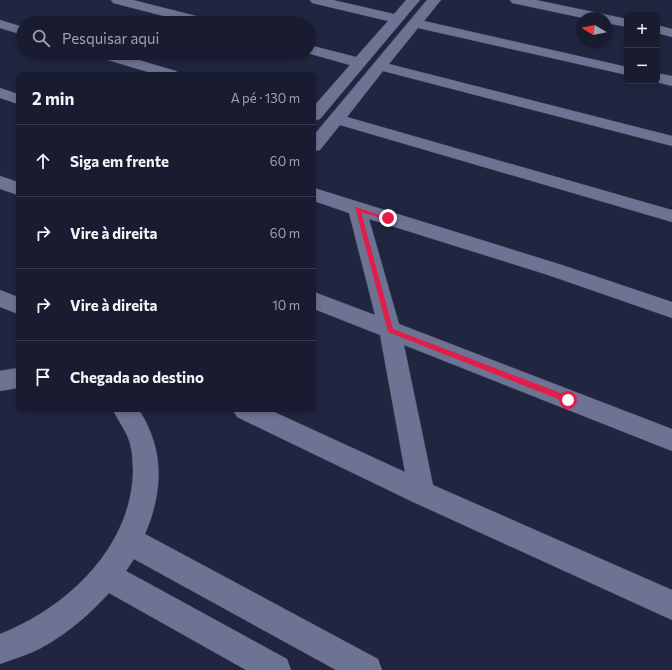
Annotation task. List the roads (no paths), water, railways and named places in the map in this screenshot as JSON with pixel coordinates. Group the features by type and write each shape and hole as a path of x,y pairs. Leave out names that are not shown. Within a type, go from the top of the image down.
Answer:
{"street":[{"path":"118,0 180,16"},
{"path":"317,0 396,19"},
{"path":"316,113 413,0"},
{"path":"316,144 434,0"},
{"path":"517,0 576,12"},
{"path":"612,20 624,22"},
{"path":"415,23 624,70"},
{"path":"0,24 16,29"},
{"path":"660,30 672,32"},
{"path":"316,52 360,63"},
{"path":"123,60 164,72"},
{"path":"380,66 672,141"},
{"path":"660,79 672,82"},
{"path":"0,93 16,98"},
{"path":"337,119 672,216"},
{"path":"0,182 16,188"},
{"path":"316,195 357,209 555,270 672,310"},
{"path":"357,209 390,330 422,493"},
{"path":"0,298 16,305"},
{"path":"316,301 672,440"},
{"path":"0,381 16,378"},
{"path":"0,649 10,646 46,628 79,604 106,576 129,541 142,510 147,480 145,453 137,429 126,412"},
{"path":"249,412 422,493 672,605"},
{"path":"129,541 367,670"},
{"path":"106,576 276,670"}]}
